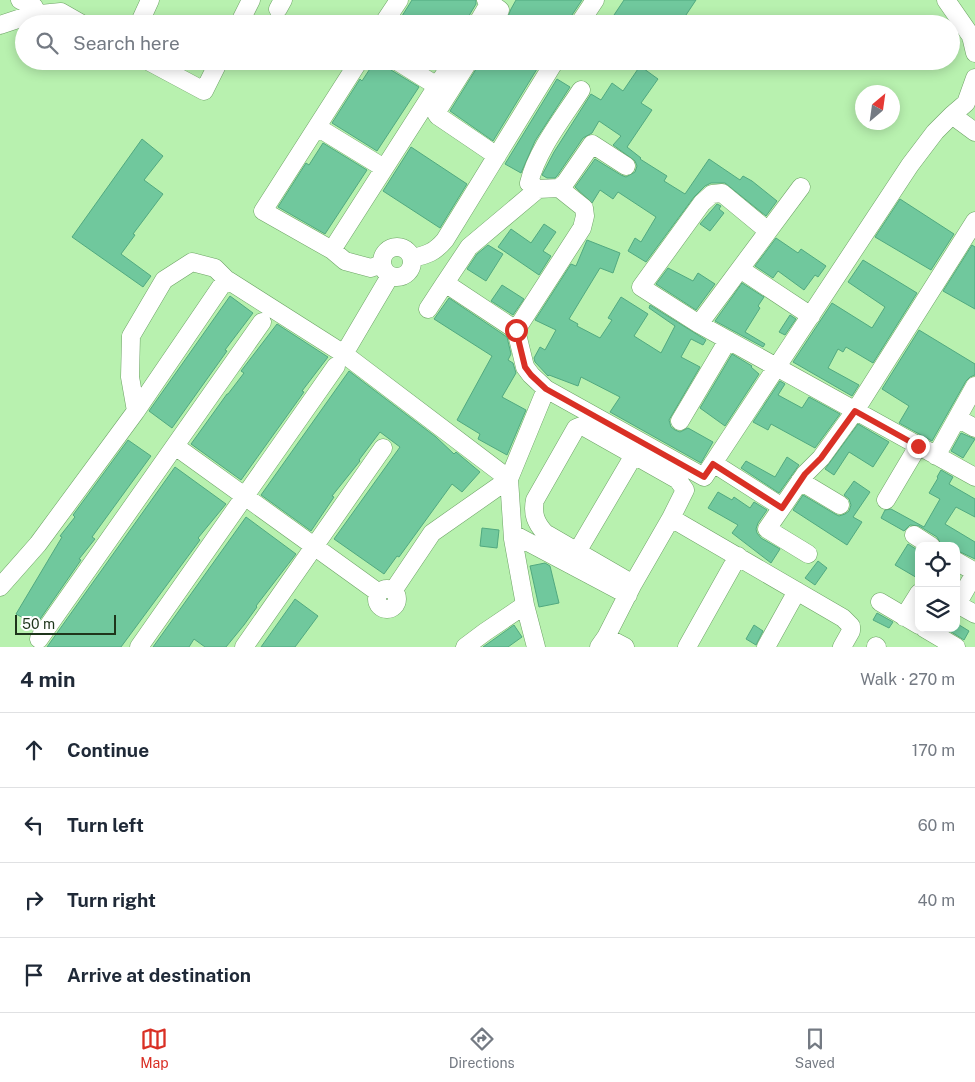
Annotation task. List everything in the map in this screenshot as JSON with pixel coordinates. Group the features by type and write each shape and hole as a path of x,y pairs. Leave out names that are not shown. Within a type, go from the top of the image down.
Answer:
{"street":[{"path":"143,15 150,0"},
{"path":"243,15 251,0"},
{"path":"389,15 399,0"},
{"path":"585,15 595,0"},
{"path":"946,0 956,15"},
{"path":"0,25 30,5 64,6 73,15"},
{"path":"960,20 971,36 975,53"},
{"path":"165,70 204,91 214,70"},
{"path":"139,647 340,360 386,270 383,255 389,248 398,246 407,250 412,258 412,265 404,276 397,277 386,270 357,266 345,261 332,250 262,211 353,70"},
{"path":"411,70 437,86"},
{"path":"332,250 447,70"},
{"path":"463,70 436,113 497,156"},
{"path":"412,258 438,249 497,156 546,70"},
{"path":"445,283 516,330 525,367 546,389 704,477 910,165 936,132 966,103 975,78"},
{"path":"582,90 532,171 529,183 538,189 559,188 565,183 592,144 626,166"},
{"path":"952,115 975,132"},
{"path":"317,127 384,168"},
{"path":"699,324 801,187"},
{"path":"516,330 582,228 585,216 584,208 559,188"},
{"path":"428,309 469,247 538,189"},
{"path":"768,231 722,193 712,194 702,203 641,287 699,324 975,477"},
{"path":"808,554 767,529 800,481 821,458 855,411 975,221"},
{"path":"136,411 130,377 131,336 164,280 192,262 215,268 226,279 509,479"},
{"path":"740,269 811,316"},
{"path":"0,587 38,544 136,411 226,279"},
{"path":"39,639 262,322"},
{"path":"680,421 728,340"},
{"path":"936,456 975,386"},
{"path":"536,647 525,605 513,534 509,479 546,389"},
{"path":"957,418 975,428"},
{"path":"625,647 602,642 631,590 671,518 685,490 678,480 581,426 576,428 535,500 535,518 539,527 546,533 631,590"},
{"path":"175,446 314,547 386,592 432,533 509,479"},
{"path":"886,500 918,446"},
{"path":"244,647 383,448"},
{"path":"577,552 634,455"},
{"path":"713,464 782,508"},
{"path":"800,481 840,505"},
{"path":"671,518 843,618 851,626 851,630 842,647"},
{"path":"513,534 631,590"},
{"path":"914,535 925,542"},
{"path":"687,647 738,556"},
{"path":"960,564 975,573 960,600"},
{"path":"766,647 797,591"},
{"path":"880,602 912,621"},
{"path":"465,647 525,605"},
{"path":"960,606 975,614"},
{"path":"935,635 956,647"}],"building":[{"path":"412,0 476,0 476,4 469,15 403,15"},
{"path":"516,0 582,0 572,15 509,15"},
{"path":"624,0 696,0 686,15 614,15"},
{"path":"369,70 391,70 419,87 377,151 332,123 360,79 362,81"},
{"path":"476,70 536,70 493,141 450,111"},
{"path":"637,70 646,70 658,79 641,103 652,110 627,147 640,159 667,176 664,181 685,194 709,159 740,180 743,176 752,181 777,201 766,216 725,183 711,183 694,197 646,262 628,251 635,238 641,242 656,217 618,192 613,199 600,190 592,203 575,187 595,159 626,177 635,172 637,166 635,161 613,145 621,136 599,121 592,133 583,138 555,178 547,178 542,175 554,152 591,94 601,100 612,83 623,91"},
{"path":"557,79 570,87 535,141 521,173 505,164"},
{"path":"142,139 163,156 144,180 163,194 133,234 135,235 121,254 151,276 143,287 72,237"},
{"path":"323,143 367,170 325,234 278,207 306,163 309,165"},
{"path":"411,147 467,184 440,228 383,191"},
{"path":"900,199 954,234 931,270 875,237"},
{"path":"717,204 721,206 719,209 724,213 710,231 700,224"},
{"path":"544,224 556,232 543,251 551,256 539,275 498,247 511,229 531,243"},
{"path":"776,238 798,253 801,249 826,266 818,277 815,275 804,290 778,271 773,278 755,266"},
{"path":"587,240 620,253 613,273 600,268 569,319 578,324 577,326 600,338 612,320 608,318 621,297 648,314 634,336 661,353 675,326 649,308 650,305 706,340 703,345 691,339 681,357 700,367 669,420 671,427 675,430 680,432 688,428 713,442 701,463 610,412 620,397 581,377 578,386 548,376 535,362 534,358 540,347 545,350 556,330 535,320 571,264 576,266"},
{"path":"488,245 503,254 486,281 467,269 477,254"},
{"path":"972,245 975,247 975,309 943,291"},
{"path":"863,260 917,293 873,363 846,347 843,352 838,349 828,368 859,385 852,396 793,362 832,303 872,328 885,307 848,282"},
{"path":"668,268 693,281 698,273 715,284 696,310 656,284"},
{"path":"742,283 764,297 758,306 760,308 745,332 765,344 763,347 715,321"},
{"path":"502,285 524,299 513,315 491,301"},
{"path":"230,296 253,313 225,350 227,351 172,428 149,411"},
{"path":"449,298 507,337 511,354 508,360 513,363 516,373 502,397 526,410 507,455 478,439 480,434 457,420 492,356 434,319"},
{"path":"790,315 796,319 785,335 779,332"},
{"path":"277,324 328,357 302,391 304,392 241,480 191,444 244,373 241,371"},
{"path":"919,330 975,364 975,375 966,381 932,441 899,423 909,406 882,389"},
{"path":"732,354 752,366 759,374 725,426 700,408"},
{"path":"349,371 436,437 454,454 456,452 480,472 462,492 452,484 399,557 397,556 384,574 334,539 400,447 380,432 332,496 334,497 311,531 261,495"},
{"path":"780,381 785,384 778,395 802,408 809,397 840,414 815,448 771,424 768,430 753,422"},
{"path":"858,424 889,442 873,467 849,452 834,475 825,469"},
{"path":"961,433 975,439 963,458 951,451"},
{"path":"128,440 151,456 92,537 95,539 79,559 81,560 36,625 16,614 62,537 60,536 75,517 73,515"},
{"path":"787,457 799,465 779,493 741,468 746,461 775,477"},
{"path":"175,467 226,504 198,538 200,540 121,647 47,647"},
{"path":"941,470 953,477 949,484 975,499 975,517 956,507 945,524 975,542 975,559 960,552 960,542 940,542 937,537 919,526 910,525 904,531 881,518 885,510 891,509 924,527 940,499 929,493"},
{"path":"854,481 870,492 853,517 862,522 847,545 793,510 803,495 839,516 845,514 849,511 851,505 849,499 844,495"},
{"path":"718,492 732,500 734,497 750,508 754,502 767,510 756,529 761,538 780,549 771,563 732,533 738,525 708,508"},
{"path":"246,517 296,554 226,647 205,647 194,639 189,647 153,647"},
{"path":"482,528 499,530 497,548 480,546"},
{"path":"908,544 915,548 915,577 895,565"},
{"path":"818,561 827,568 815,585 805,578"},
{"path":"545,563 550,566 559,603 539,607 530,566"},
{"path":"295,599 318,616 295,647 261,647"},
{"path":"877,613 893,622 889,628 873,620"},
{"path":"514,625 522,637 508,647 483,647"},
{"path":"754,625 763,631 756,645 746,639"},
{"path":"960,625 969,631 964,640 951,632 960,632"}],"route":[{"path":"516,330 525,367 546,389 704,477 713,464 782,508 805,474 821,458 855,411 918,446"}]}
